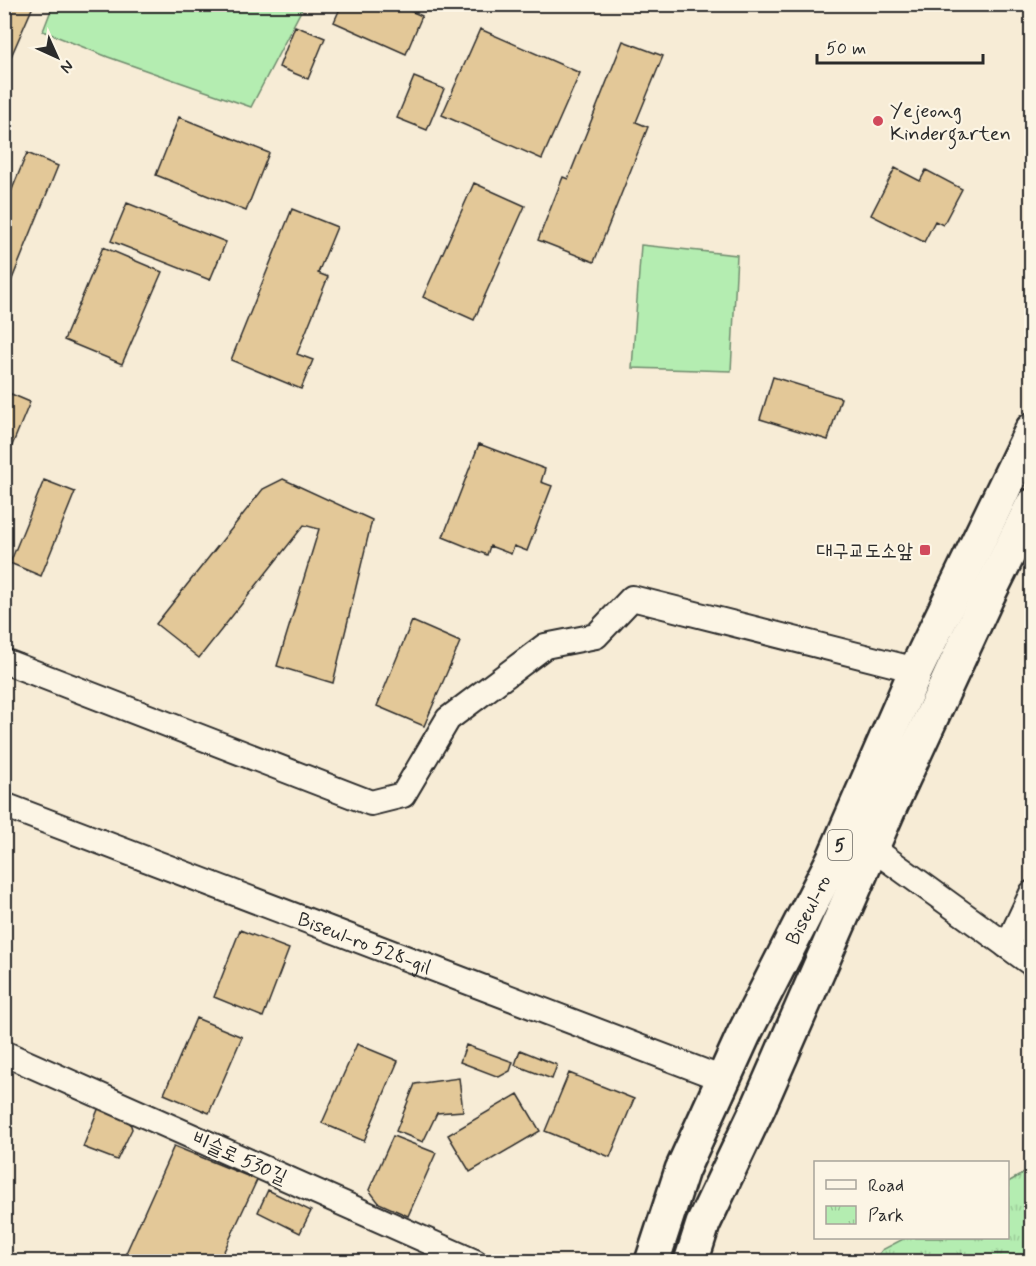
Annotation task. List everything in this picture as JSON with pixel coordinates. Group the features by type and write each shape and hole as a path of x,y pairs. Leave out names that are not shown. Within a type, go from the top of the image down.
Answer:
{"main road":[{"name":"Biseul-ro","path":"652,1262 682,1170 723,1079 834,858 912,678 1032,430"},
{"path":"999,573 988,568 983,560 999,523 1001,494"},
{"name":"Biseul-ro","path":"691,1262 703,1224 759,1106 909,765 1032,506"},
{"path":"909,765 907,742 924,700 924,695 912,678"}],"street":[{"path":"4,661 371,803 403,795 448,719 545,646 596,636 632,598 912,678"},
{"name":"Biseul-ro 528-gil","path":"4,805 723,1079"},
{"path":"872,848 1032,964"},
{"path":"1007,946 1032,893"},
{"name":"비슬로 530길","path":"4,1053 475,1262"}],"green space":[{"path":"53,4 304,5 251,107 108,57 43,31"},
{"path":"641,245 737,255 731,371 632,368"},
{"path":"1031,1169 1031,1261 874,1261 882,1250 903,1239 1009,1239 1009,1181"}],"building":[{"path":"4,4 34,4 6,68 4,67"},
{"path":"342,4 395,4 422,16 406,54 334,22"},
{"path":"295,26 325,38 308,79 279,67"},
{"path":"480,29 580,73 542,159 442,115"},
{"path":"623,41 663,56 636,122 648,127 594,262 538,240 563,177 568,179"},
{"path":"414,77 444,89 427,130 397,118"},
{"path":"179,117 269,153 246,211 156,175"},
{"path":"27,153 58,166 4,299 4,209"},
{"path":"895,168 920,181 926,170 962,189 943,225 935,221 924,242 871,215"},
{"path":"474,183 525,206 474,320 423,297"},
{"path":"127,203 226,242 210,280 111,241"},
{"path":"292,209 337,227 318,273 328,277 297,354 313,360 301,389 231,360"},
{"path":"103,247 162,272 122,364 64,340"},
{"path":"773,377 841,398 828,440 760,419"},
{"path":"4,391 30,402 4,465"},
{"path":"479,444 545,469 541,482 552,486 527,551 514,546 511,554 490,546 487,555 443,537"},
{"path":"283,479 372,520 333,683 277,666 319,529 304,525 199,658 156,624 263,489"},
{"path":"44,480 75,492 41,576 10,563"},
{"path":"412,621 460,642 424,726 377,706"},
{"path":"240,930 289,949 263,1017 214,997"},
{"path":"196,1018 242,1037 209,1113 164,1094"},
{"path":"357,1044 398,1061 364,1141 322,1123"},
{"path":"466,1045 513,1062 510,1071 499,1077 460,1062"},
{"path":"520,1050 557,1065 552,1079 515,1065"},
{"path":"569,1073 634,1099 610,1157 545,1131"},
{"path":"459,1078 463,1111 437,1113 423,1142 396,1131 415,1084"},
{"path":"518,1094 540,1131 470,1172 448,1135"},
{"path":"99,1107 129,1119 132,1129 117,1160 83,1147"},
{"path":"393,1136 436,1153 408,1216 379,1203 369,1190"},
{"path":"174,1146 257,1180 219,1262 137,1262 126,1253"},
{"path":"268,1190 311,1211 300,1233 258,1212"}],"place":[{"name":"Yejeong Kindergarten","path":"878,121"},
{"name":"대구교도소앞","path":"925,550"}]}
